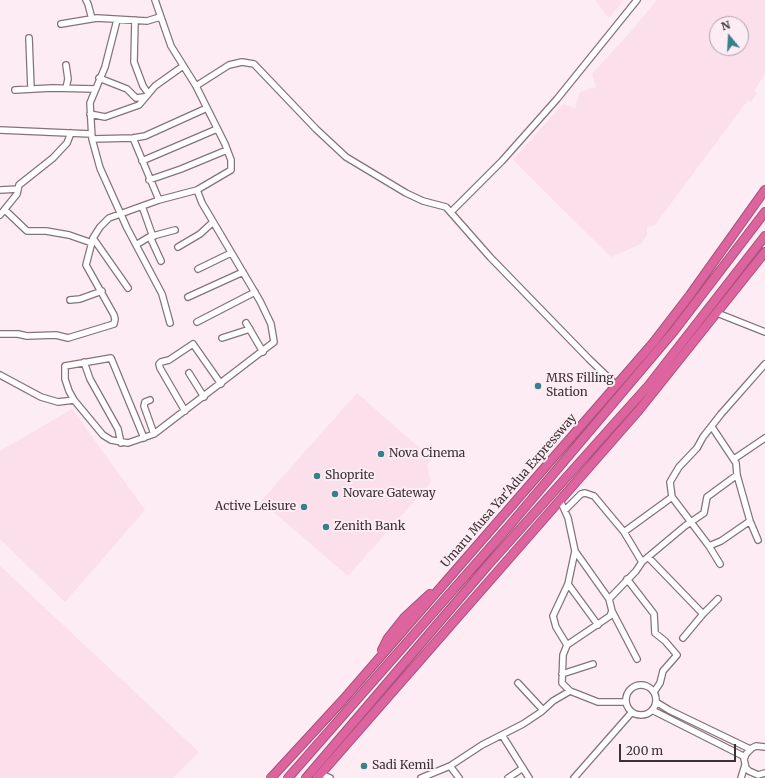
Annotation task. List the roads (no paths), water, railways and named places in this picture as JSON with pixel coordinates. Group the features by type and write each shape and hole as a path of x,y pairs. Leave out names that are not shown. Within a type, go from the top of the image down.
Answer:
{"highway":[{"name":"Umaru Musa Yar'Adua Expressway","path":"271,778 380,658 653,343 690,295 765,190"},
{"name":"Umaru Musa Yar'Adua Expressway","path":"288,778 551,477 674,331 765,212"},
{"path":"306,778 515,536 649,384 765,236"},
{"path":"319,776 639,410 765,252"},
{"path":"551,477 571,438"},
{"path":"556,490 596,458"},
{"path":"469,555 506,530"},
{"path":"494,576 515,536"},
{"path":"320,740 342,701"},
{"path":"329,751 365,723"}],"street":[{"path":"86,0 92,19"},
{"path":"0,334 18,334 26,336 56,335 68,338 111,326 115,322 115,319 102,291 86,265 92,240 100,227 109,218 121,213 159,200 197,190 231,170 232,165 227,150 196,86 171,46 155,0"},
{"path":"451,212 502,161 557,99 637,0"},
{"path":"61,24 92,19 108,18 117,20 147,20 160,17"},
{"path":"117,20 104,67 94,89 90,114 91,136 100,168 136,245 162,294 170,323"},
{"path":"135,20 134,62 146,95"},
{"path":"29,38 30,89"},
{"path":"196,86 229,65 242,62 254,64 316,129 346,157 423,202 446,207 499,266 616,384"},
{"path":"66,65 68,79 66,88"},
{"path":"90,114 105,117 130,110 142,103 146,95 155,86 183,66"},
{"path":"99,78 127,89 136,98 146,95"},
{"path":"15,90 66,88 94,89"},
{"path":"0,130 71,133 91,136 133,138 161,129 206,108"},
{"path":"142,161 217,129"},
{"path":"0,215 17,194 22,183 53,158 67,143 71,133"},
{"path":"133,138 149,180 159,200"},
{"path":"149,180 181,169 227,150"},
{"path":"0,190 18,189"},
{"path":"144,438 113,360 108,358 65,366 65,379 74,400 103,435 121,443 144,438 154,434 263,352 274,342 271,324 255,292 202,203 197,190"},
{"path":"142,206 161,261"},
{"path":"5,210 27,232 46,231 92,240 128,288"},
{"path":"178,247 200,234 213,222"},
{"path":"136,245 152,237 175,230"},
{"path":"198,269 231,253"},
{"path":"188,297 243,272"},
{"path":"70,300 80,299 102,291"},
{"path":"197,322 255,292"},
{"path":"717,313 765,332"},
{"path":"246,323 263,352"},
{"path":"222,338 250,329"},
{"path":"185,411 160,368 159,364 161,362 169,360 193,344 220,384"},
{"path":"84,362 90,379 118,429 121,443"},
{"path":"720,564 709,546 672,497 670,486 673,475 698,448 703,437 765,364"},
{"path":"189,373 204,397"},
{"path":"0,375 41,397 58,402 74,400"},
{"path":"150,400 145,402 144,406 154,434"},
{"path":"712,427 737,465 737,475 750,521 758,540"},
{"path":"734,459 765,438"},
{"path":"609,600 642,562 704,513 708,497 737,475"},
{"path":"565,510 581,494 589,494 594,496 624,532 642,562"},
{"path":"624,532 672,497"},
{"path":"560,500 568,518 575,551 609,600 612,611 637,659"},
{"path":"709,546 721,541 750,521"},
{"path":"567,645 556,627 553,616 568,584 575,551"},
{"path":"648,557 703,614"},
{"path":"627,580 654,614 655,633 665,641 677,655 664,671 660,683 654,692"},
{"path":"568,584 598,625"},
{"path":"683,638 718,599"},
{"path":"612,611 610,616 567,645 563,655 562,683 570,691 598,702 626,702"},
{"path":"562,674 593,664"},
{"path":"518,683 543,710"},
{"path":"636,686 646,686 654,692 656,702 652,710 643,715 632,712 626,702 628,692 636,686"},
{"path":"421,778 429,776 450,766 460,758 523,724 553,701 570,691"},
{"path":"656,702 669,710 750,749"},
{"path":"652,710 745,757"},
{"path":"574,778 632,712"},
{"path":"502,734 529,778"},
{"path":"741,778 745,765 745,757 750,749 756,746 765,747"},
{"path":"745,765 753,774"},
{"path":"450,766 459,778"},
{"path":"508,778 523,768"},
{"path":"747,778 753,774 765,773"},
{"path":"319,776 330,778"}],"place":[{"name":"MRS Filling Station","path":"538,386"},
{"name":"Nova Cinema","path":"381,454"},
{"name":"Shoprite","path":"317,476"},
{"name":"Novare Gateway","path":"335,494"},
{"name":"Active Leisure","path":"304,507"},
{"name":"Zenith Bank","path":"326,527"},
{"name":"Sadi Kemil","path":"364,766"}]}
